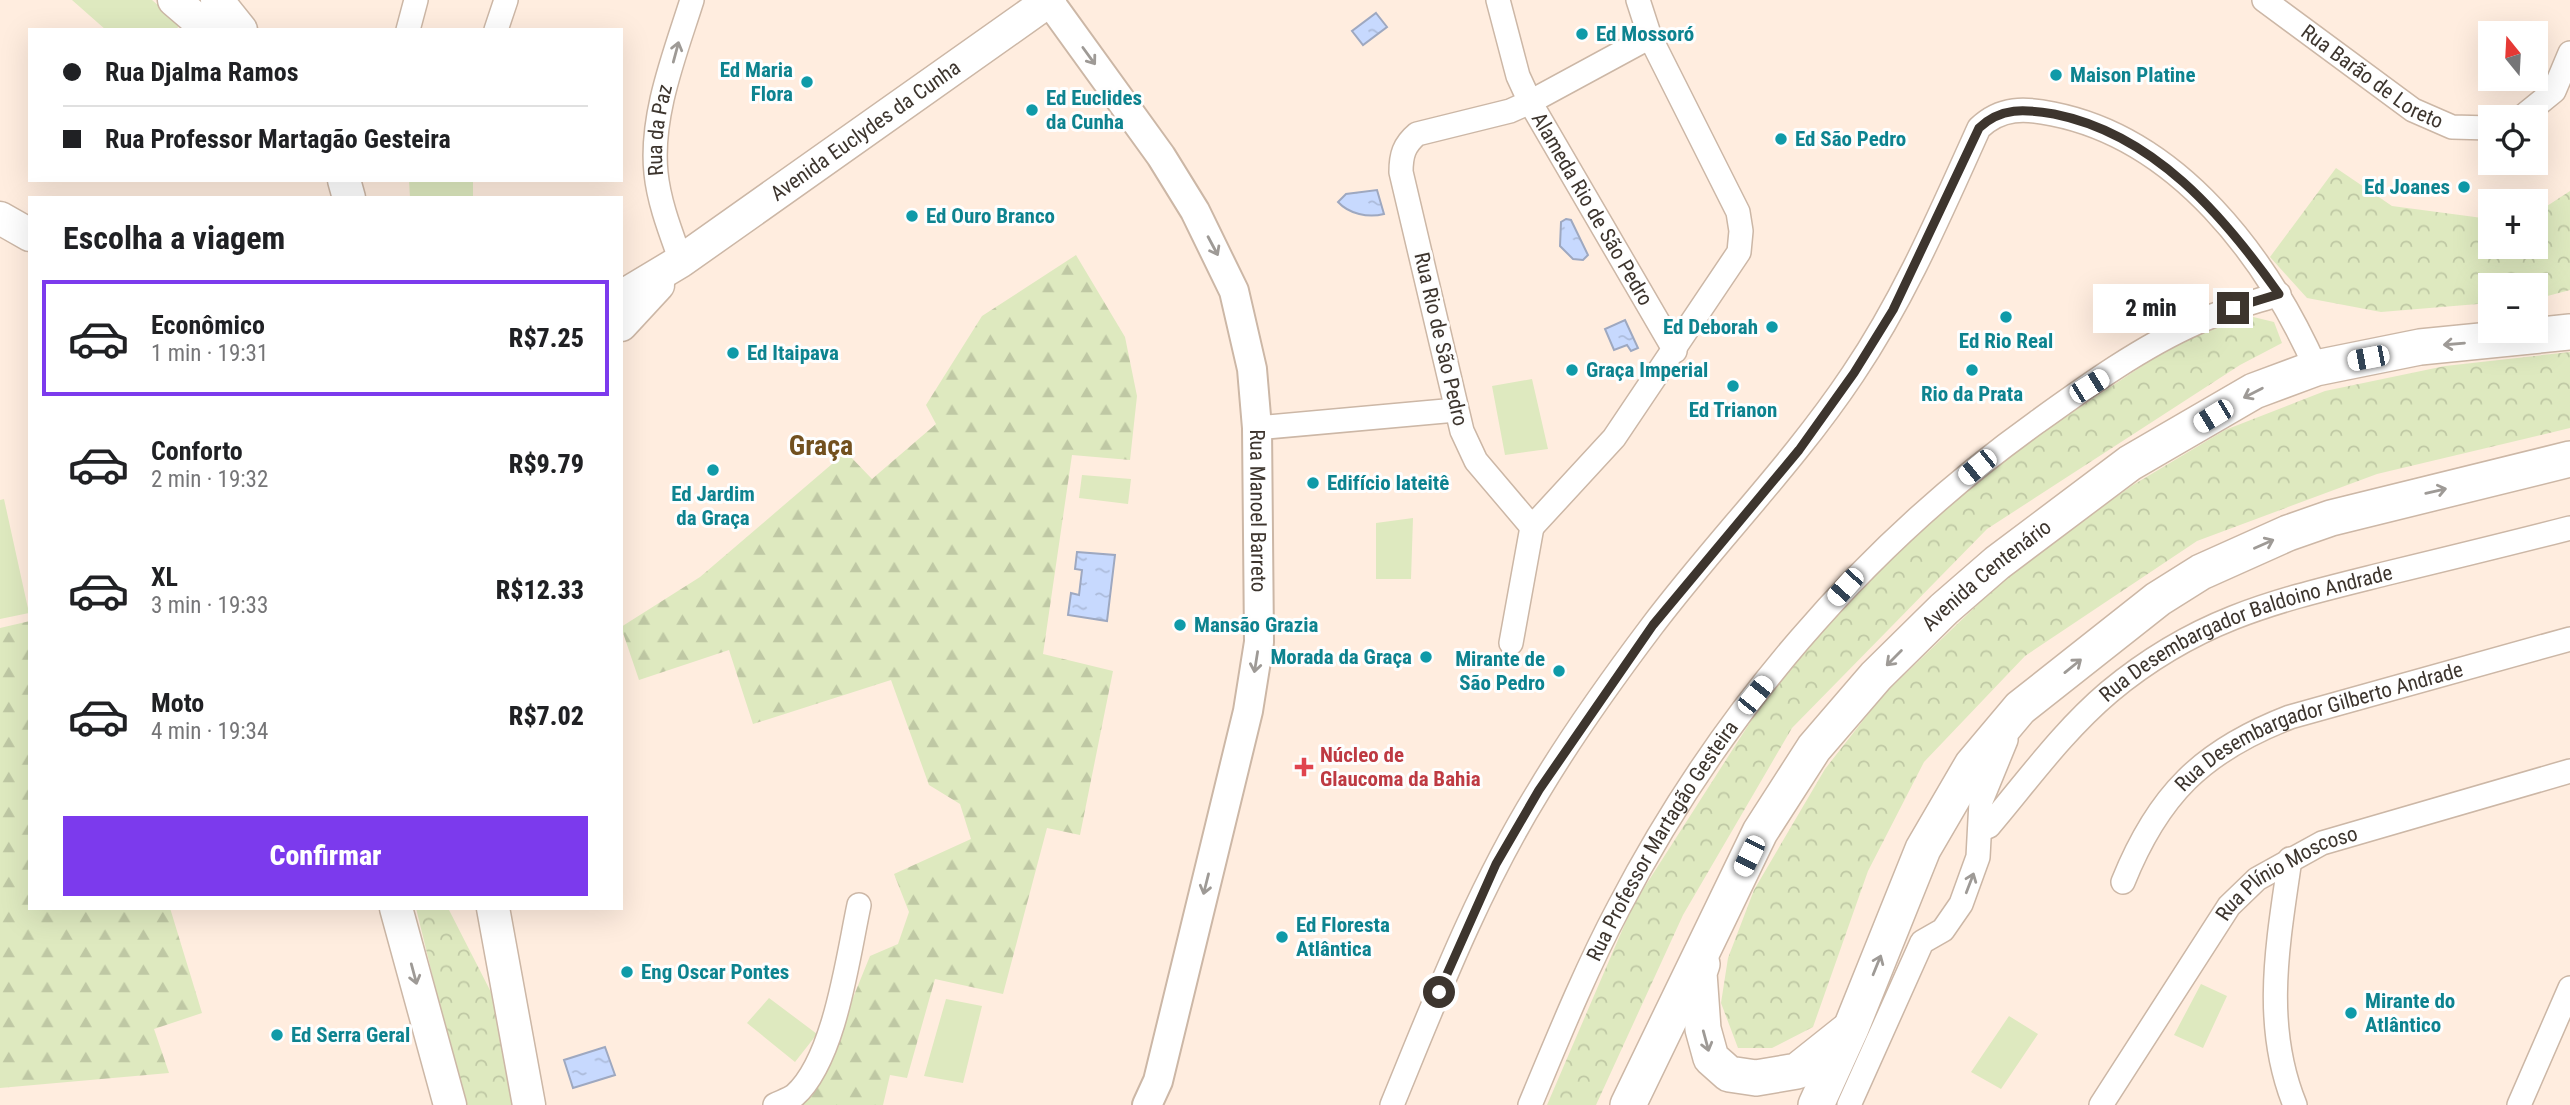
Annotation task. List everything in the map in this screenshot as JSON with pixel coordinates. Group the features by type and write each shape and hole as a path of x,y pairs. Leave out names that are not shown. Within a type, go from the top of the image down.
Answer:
{"main road":[{"path":"174,0 207,28"},
{"path":"217,0 239,28"},
{"name":"Avenida Euclydes da Cunha","path":"681,261 1049,0"},
{"path":"0,218 28,234"},
{"path":"623,296 681,261"},
{"path":"623,323 681,261"},
{"name":"Avenida Centenário","path":"1628,1105 1760,832 1814,748 1876,676 1944,609 2046,525 2130,463 2254,391 2316,368 2420,347 2570,332"},
{"path":"1816,1105 1851,1028 1923,849 1972,765 2020,708 2158,599 2201,572 2288,533 2330,518 2570,459"},
{"path":"397,910 450,1105"},
{"path":"472,910 510,1005"},
{"path":"493,910 529,1105"},
{"path":"1714,927 1699,973 1700,1012 1711,1058 1722,1069 1741,1078 1797,1071 1851,1028"}],"street":[{"path":"409,28 416,0"},
{"path":"497,28 506,0"},
{"name":"Rua da Paz","path":"681,261 664,214 656,173 656,139 677,47 692,0"},
{"name":"Rua Manoel Barreto","path":"1049,0 1161,156 1218,254 1234,291 1252,369 1256,428 1259,642 1248,710 1158,1081 1147,1105"},
{"path":"1498,0 1518,76 1531,102"},
{"path":"1511,643 1532,527 1614,438 1675,351 1739,252 1741,231 1730,194 1650,37 1638,0"},
{"name":"Rua Barão de Loreto","path":"2264,0 2413,110 2452,127 2478,128"},
{"name":"Rua Rio de São Pedro","path":"1532,527 1476,461 1456,410 1401,172 1401,158 1407,143 1417,134 1531,102 1650,37"},
{"path":"2537,105 2554,91 2570,53"},
{"name":"Alameda Rio de São Pedro","path":"1531,102 1675,351"},
{"path":"1392,1105 1458,946 1496,864 1539,790 1653,625 1799,450 1854,373 1893,310 1979,128 1991,117 2010,110 2032,110 2064,116 2104,130 2144,152 2179,177 2246,248 2279,294 2316,368"},
{"name":"Rua Professor Martagão Gesteira","path":"1530,1105 1619,906 1676,809 1741,713 1798,640 1861,569 1923,510 1995,452 2066,401 2159,342 2196,323 2279,294"},
{"path":"1256,428 1456,410"},
{"name":"Rua Desembargador Baldoino Andrade","path":"1980,830 1989,826 2066,732 2110,692 2163,653 2198,632 2264,604 2570,528"},
{"name":"Rua Desembargador Gilberto Andrade","path":"2123,882 2140,842 2158,810 2184,782 2216,755 2253,731 2290,717 2570,639"},
{"path":"1849,1105 1922,942 1943,930 1961,904 1978,857 1981,801 2020,708"},
{"name":"Rua Plínio Moscoso","path":"2101,1105 2229,906 2257,878 2322,843 2359,830 2570,771"},
{"path":"2290,859 2273,999 2283,1076 2295,1105"},
{"path":"775,1105 795,1095 823,1049 833,1022 859,905"},
{"path":"2519,1105 2570,988"}],"green space":[{"path":"72,0 152,0 180,24 177,28 104,28"},
{"path":"2336,168 2392,206 2478,217 2478,259 2548,259 2548,205 2570,191 2570,290 2548,296 2548,273 2478,273 2478,304 2381,312 2307,298 2270,257"},
{"path":"409,182 473,182 473,196 410,196"},
{"path":"1076,255 1125,337 1137,396 1130,460 1072,455 1043,654 1113,671 1080,835 1047,828 1003,994 935,979 907,1078 890,1075 883,1105 801,1105 820,1079 870,956 898,944 909,912 894,874 971,839 960,804 929,785 891,680 753,724 729,650 639,680 623,626 700,577 846,452 872,479 936,424 926,405 982,316"},
{"path":"2245,315 2274,322 2282,343 2240,365 1987,529 1792,728 1683,915 1596,1105 1547,1105 1633,905 1758,710 1870,573 2013,452 2148,362 2212,324"},
{"path":"2570,352 2570,428 2377,474 2197,541 2025,656 1924,762 1868,871 1813,1027 1772,1048 1738,1048 1721,1003 1728,958 1754,890 1825,769 1883,695 2017,567 2133,485 2225,430 2325,391 2445,366"},
{"path":"1532,379 1548,449 1505,455 1492,386"},
{"path":"1082,475 1131,479 1128,504 1079,498"},
{"path":"4,499 28,613 0,619 0,500"},
{"path":"1413,518 1411,579 1376,579 1376,523"},
{"path":"28,621 28,910 171,910 202,1013 154,1029 169,1073 0,1088 0,628"},
{"path":"416,910 449,910 496,1002 516,1105 464,1105"},
{"path":"2201,984 2227,996 2203,1048 2174,1035"},
{"path":"769,998 817,1034 795,1062 747,1023"},
{"path":"946,999 982,1006 963,1083 924,1076"},
{"path":"2009,1016 2038,1034 2001,1089 1971,1072"}],"water":[{"path":"1376,13 1387,27 1363,45 1352,31"},
{"path":"1377,190 1384,214 1359,214 1338,202 1346,194"},
{"path":"1571,220 1588,255 1583,260 1573,259 1560,246 1561,222"},
{"path":"1625,320 1638,348 1631,351 1627,345 1614,350 1605,329"},
{"path":"1077,552 1115,555 1107,621 1068,615 1071,593 1079,595 1082,570 1075,569"},
{"path":"605,1047 615,1075 573,1088 564,1060"}],"place":[{"name":"Ed Mossoró","path":"1582,34"},
{"name":"Maison Platine","path":"2056,75"},
{"name":"Ed Maria Flora","path":"807,82"},
{"name":"Ed Euclides da Cunha","path":"1032,110"},
{"name":"Ed São Pedro","path":"1781,139"},
{"name":"Ed Joanes","path":"2464,187"},
{"name":"Ed Ouro Branco","path":"912,216"},
{"name":"Ed Rio Real","path":"2006,317"},
{"name":"Ed Deborah","path":"1772,327"},
{"name":"Ed Itaipava","path":"733,353"},
{"name":"Graça Imperial","path":"1572,370"},
{"name":"Rio da Prata","path":"1972,370"},
{"name":"Ed Trianon","path":"1733,386"},
{"name":"Ed Jardim da Graça","path":"713,470"},
{"name":"Edifício Iateitê","path":"1313,483"},
{"name":"Mansão Grazia","path":"1180,625"},
{"name":"Morada da Graça","path":"1426,657"},
{"name":"Mirante de São Pedro","path":"1559,671"},
{"name":"Núcleo de Glaucoma da Bahia","path":"1304,767"},
{"name":"Ed Floresta Atlântica","path":"1282,937"},
{"name":"Eng Oscar Pontes","path":"627,972"},
{"name":"Mirante do Atlântico","path":"2351,1013"},
{"name":"Ed Serra Geral","path":"277,1035"}],"district":[{"name":"Graça","path":"821,445"}],"route":[{"path":"1439,992 1496,864 1539,790 1653,625 1799,450 1854,373 1893,310 1979,128 1991,117 2010,110 2032,110 2064,116 2104,130 2144,152 2179,177 2246,248 2279,294 2233,308"}]}
